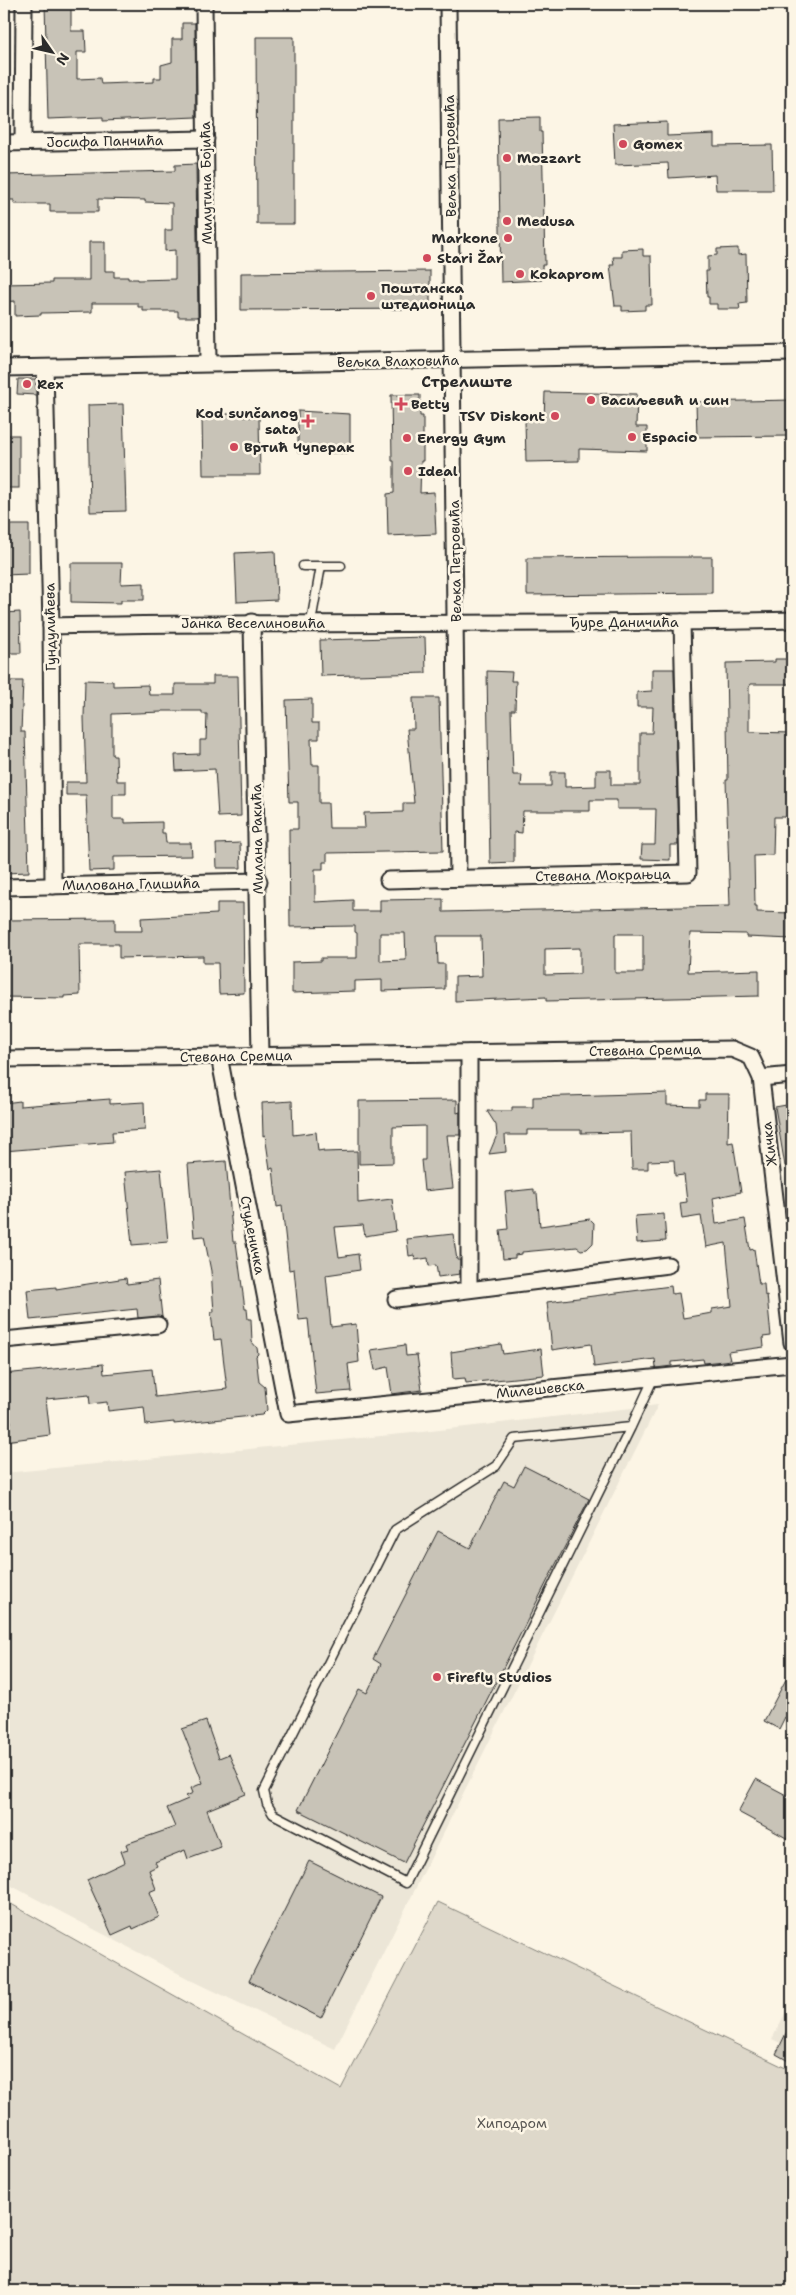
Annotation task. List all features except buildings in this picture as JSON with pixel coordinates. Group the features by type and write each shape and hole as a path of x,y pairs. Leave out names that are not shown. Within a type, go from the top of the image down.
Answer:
{"street":[{"path":"23,142 24,4"},
{"name":"Милутина Бојића","path":"204,4 208,363"},
{"name":"Вељка Петровића","path":"448,4 458,878"},
{"name":"Јосифа Панчића","path":"4,143 206,138"},
{"name":"Вељка Влаховића","path":"4,368 208,363 453,361 792,353"},
{"name":"Гундулићева","path":"45,368 51,626 53,886"},
{"name":"Ђуре Даничића","path":"456,622 792,620"},
{"name":"Јанка Веселиновића","path":"51,626 252,622 456,622"},
{"name":"Милана Ракића","path":"252,622 259,881 260,1055"},
{"name":"Стевана Мокрањца","path":"388,880 688,873 682,622"},
{"name":"Милована Глишића","path":"4,887 259,881"},
{"name":"Стевана Сремца","path":"4,1059 732,1050"},
{"name":"Жичка","path":"732,1050 751,1057 761,1078 792,1343"},
{"path":"469,1053 469,1289"},
{"name":"Студеничка","path":"219,1056 288,1414"},
{"path":"761,1078 792,1075"},
{"path":"396,1298 668,1265"},
{"path":"4,1340 158,1325"},
{"name":"Милешевска","path":"288,1414 792,1364"}],"lane":[{"path":"303,566 341,566"},
{"path":"311,622 321,566"},
{"path":"631,1427 514,1439 496,1466 394,1530 264,1791 266,1804 274,1814 406,1883 631,1427 654,1377"}],"shaded area":[{"path":"658,1405 335,2049 189,1979 4,1882 4,1473 422,1432"},
{"path":"792,2000 792,2049 772,2039"}],"green space":[{"name":"Хиподром","path":"4,1900 341,2089 438,1902 792,2071 792,2291 4,2291"}],"place":[{"name":"Gomex","path":"623,144"},
{"name":"Mozzart","path":"507,158"},
{"name":"Medusa","path":"507,221"},
{"name":"Markone","path":"508,238"},
{"name":"Stari Žar","path":"427,258"},
{"name":"Kokaprom","path":"520,274"},
{"name":"Поштанска штедионица","path":"371,296"},
{"name":"Rex","path":"27,384"},
{"name":"Васиљевић и син","path":"591,400"},
{"name":"Betty","path":"401,404"},
{"name":"TSV Diskont","path":"555,416"},
{"name":"Kod sunčanog sata","path":"308,421"},
{"name":"Espacio","path":"632,437"},
{"name":"Energy Gym","path":"407,438"},
{"name":"Вртић Чуперак","path":"234,447"},
{"name":"Ideal","path":"408,471"},
{"name":"Firefly Studios","path":"437,1677"}],"district":[{"name":"Стрелиште","path":"467,381"}]}
